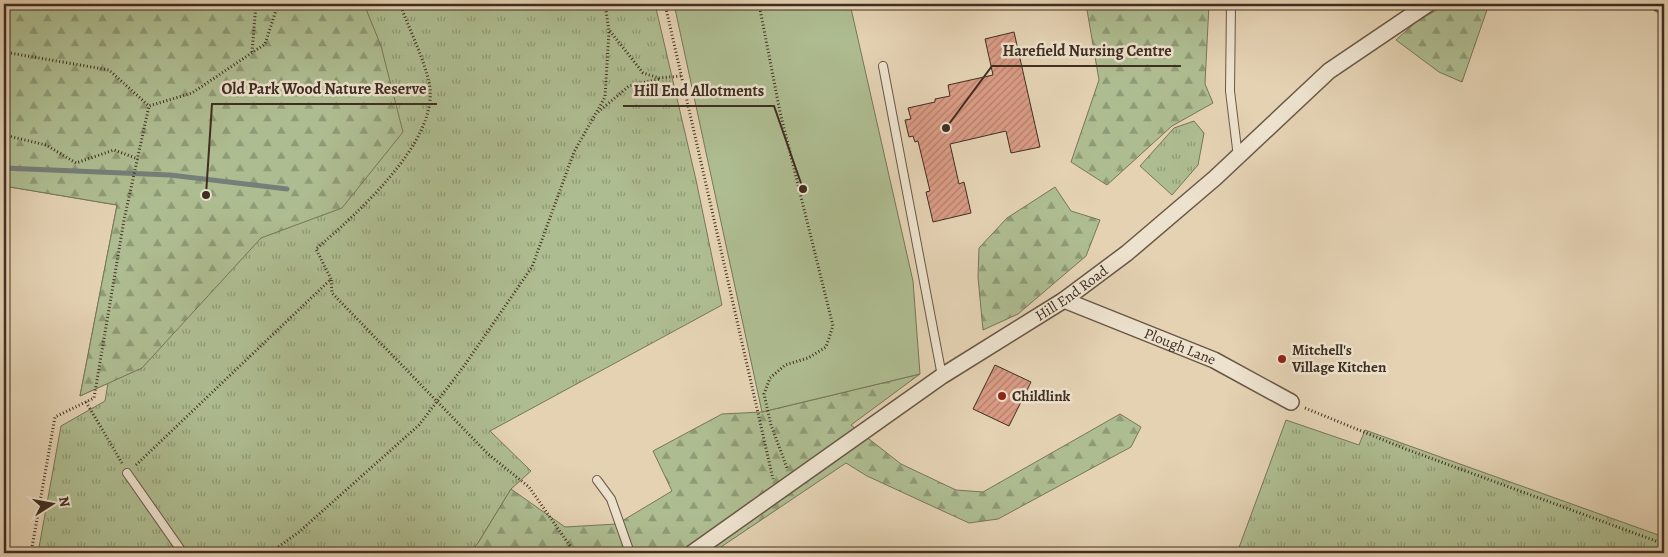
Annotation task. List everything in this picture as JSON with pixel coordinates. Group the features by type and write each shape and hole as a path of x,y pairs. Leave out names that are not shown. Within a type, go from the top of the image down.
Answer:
{"street":[{"name":"Hill End Road","path":"692,553 942,376 1064,300 1127,253 1238,157 1329,71 1428,4"},
{"path":"1660,4 1664,5"},
{"name":"Plough Lane","path":"1064,300 1214,360 1291,402"}],"lane":[{"path":"1231,4 1230,91 1238,157"},
{"path":"883,66 942,376"},
{"path":"127,473 183,553"},
{"path":"597,480 610,499 630,553"}],"path":[{"path":"149,106 192,93 265,44 278,6 256,4 252,52"},
{"path":"400,4 430,84 428,107 418,139 371,200 316,249 331,279 332,293 488,454 529,487 575,553"},
{"path":"270,553 299,532 419,425 532,267 574,152 605,97 609,31 605,4"},
{"path":"665,4 776,495"},
{"path":"759,4 780,112 833,326 826,347 808,358 785,365 770,378 764,394 771,425 792,483"},
{"path":"609,31 643,73 659,78"},
{"path":"4,52 109,70 149,106"},
{"path":"595,114 629,86 659,78 681,76"},
{"path":"31,553 54,417 94,398 124,220 149,106"},
{"path":"4,136 46,145 76,163 114,150 138,159"},
{"path":"86,402 127,473 331,279"},
{"path":"1291,402 1403,448 1664,544"}],"green space":[{"path":"4,4 655,4 696,180 722,305 490,431 531,471 511,489 478,543 469,553 38,553 61,426 105,401 108,383 80,396 117,205 4,186"},
{"path":"4,4 364,4 381,46 403,132 342,208 261,238 142,368 80,396 117,205 4,186"},
{"path":"674,4 850,4 913,281 920,374 762,412"},
{"path":"1086,4 1209,4 1205,84 1213,103 1172,126 1107,185 1071,162 1099,80"},
{"path":"1447,4 1489,4 1462,82 1439,72 1396,40 1416,22"},
{"path":"1194,121 1204,133 1198,165 1172,195 1140,166 1174,128"},
{"path":"1055,187 1071,211 1100,220 1086,256 1018,314 983,330 978,277 979,248 1007,218"},
{"path":"920,374 851,425 901,464 956,490 983,492 1120,414 1141,427 1131,447 998,519 969,523 867,476 846,463 712,553 469,553 478,543 511,489 565,527 617,524 672,491 653,451 722,414 762,412"},
{"path":"1286,420 1359,445 1365,430 1664,537 1664,553 1237,553"}],"building":[{"path":"1014,32 1040,147 1011,153 1006,131 950,144 959,184 964,182 971,213 933,222 926,192 930,191 918,141 915,142 913,136 909,137 905,120 911,119 908,108 935,102 935,99 950,96 948,85 993,75 985,39"},
{"name":"Childlink","path":"995,365 1031,382 1009,426 973,409"}],"waterway":[{"path":"4,168 170,175 287,189"}],"place":[{"name":"Harefield Nursing Centre","path":"946,128"},
{"name":"Hill End Allotments","path":"803,189"},
{"name":"Old Park Wood Nature Reserve","path":"206,195"},
{"name":"Mitchell's Village Kitchen","path":"1282,359"},
{"name":"Childlink","path":"1002,396"}]}
